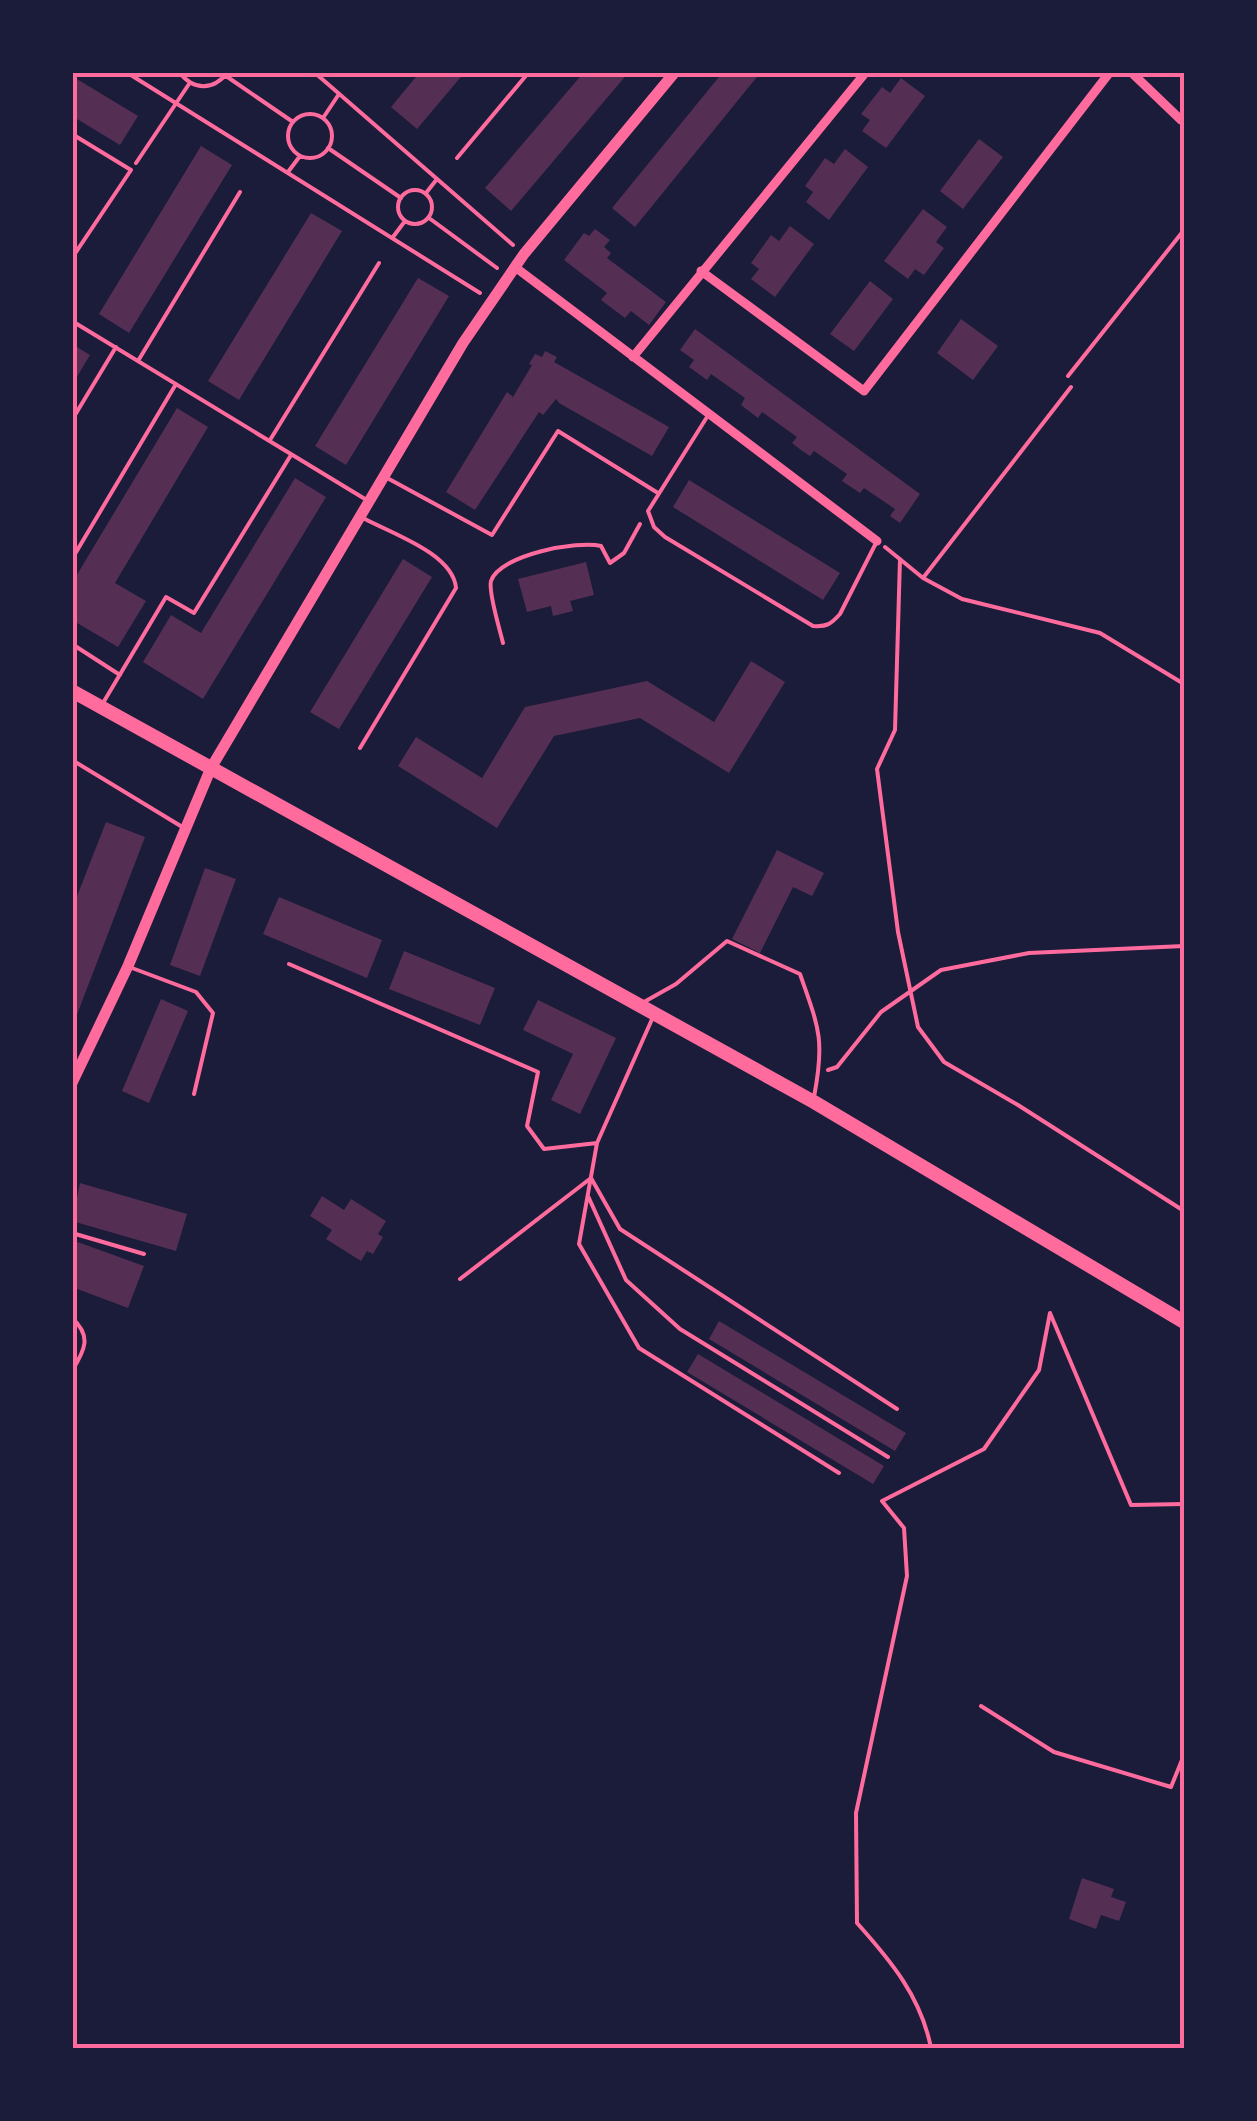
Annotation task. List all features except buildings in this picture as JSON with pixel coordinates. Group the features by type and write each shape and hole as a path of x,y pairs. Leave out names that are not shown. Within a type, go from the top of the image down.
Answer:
{"main road":[{"path":"72,691 814,1102 1184,1322"}],"street":[{"path":"633,357 866,72"},
{"path":"701,271 864,390 1110,72"},
{"path":"1130,72 1181,120"},
{"path":"72,1083 128,966 211,768 384,476 524,254 672,73"},
{"path":"512,272 633,357 877,541"}],"lane":[{"path":"457,158 528,72"},
{"path":"72,134 131,170 72,258"},
{"path":"138,360 240,192"},
{"path":"1068,376 1184,230"},
{"path":"270,440 379,264"},
{"path":"72,321 370,501"},
{"path":"72,420 116,347"},
{"path":"72,559 176,384"},
{"path":"709,415 648,511 654,528 813,626 832,624 840,614 877,541"},
{"path":"384,476 492,534 558,431 658,493"},
{"path":"101,706 166,597 194,613 292,454"},
{"path":"360,748 456,588 455,578 441,560 361,516"},
{"path":"72,644 120,674"},
{"path":"72,760 185,829"},
{"path":"814,1102 820,1030 800,974 727,941 648,1009 597,1144 579,1244 639,1348 839,1474"},
{"path":"290,964 538,1072 527,1126 544,1149 597,1144"},
{"path":"128,966 196,992 213,1013 194,1094"},
{"path":"460,1280 591,1178"},
{"path":"591,1178 620,1229 898,1408"},
{"path":"588,1196 626,1280 680,1329 888,1458"},
{"path":"72,1233 144,1254"},
{"path":"72,1318 85,1332 86,1344 72,1370"},
{"path":"982,1706 1054,1752 1171,1787 1184,1756"}],"path":[{"path":"126,72 492,301"},
{"path":"179,72 189,84 205,88 216,85 227,74 293,122"},
{"path":"314,72 524,254"},
{"path":"131,170 189,84"},
{"path":"323,118 339,94"},
{"path":"302,115 323,118 330,127 328,148 312,158 300,156 292,148 288,134 293,122 302,115"},
{"path":"328,148 401,198"},
{"path":"288,174 300,156"},
{"path":"426,193 437,179"},
{"path":"408,192 426,193 432,201 429,218 415,224 405,221 398,206 401,198 408,192"},
{"path":"429,218 512,272"},
{"path":"392,238 405,221"},
{"path":"923,578 1074,384 1068,376"},
{"path":"504,644 490,590 494,574 502,566 517,559 587,544 601,546 610,563 624,552 648,511"},
{"path":"877,541 923,578 962,599 1100,633 1184,684"},
{"path":"900,559 895,730 876,769 898,932 918,1027 944,1062 1018,1104 1184,1211"},
{"path":"819,1072 837,1067 881,1012 941,970 1029,954 1184,946"},
{"path":"931,2048 927,2028 898,1969 856,1924 856,1812 907,1576 904,1528 882,1501 984,1448 1039,1370 1050,1313 1131,1505 1184,1504"}]}
